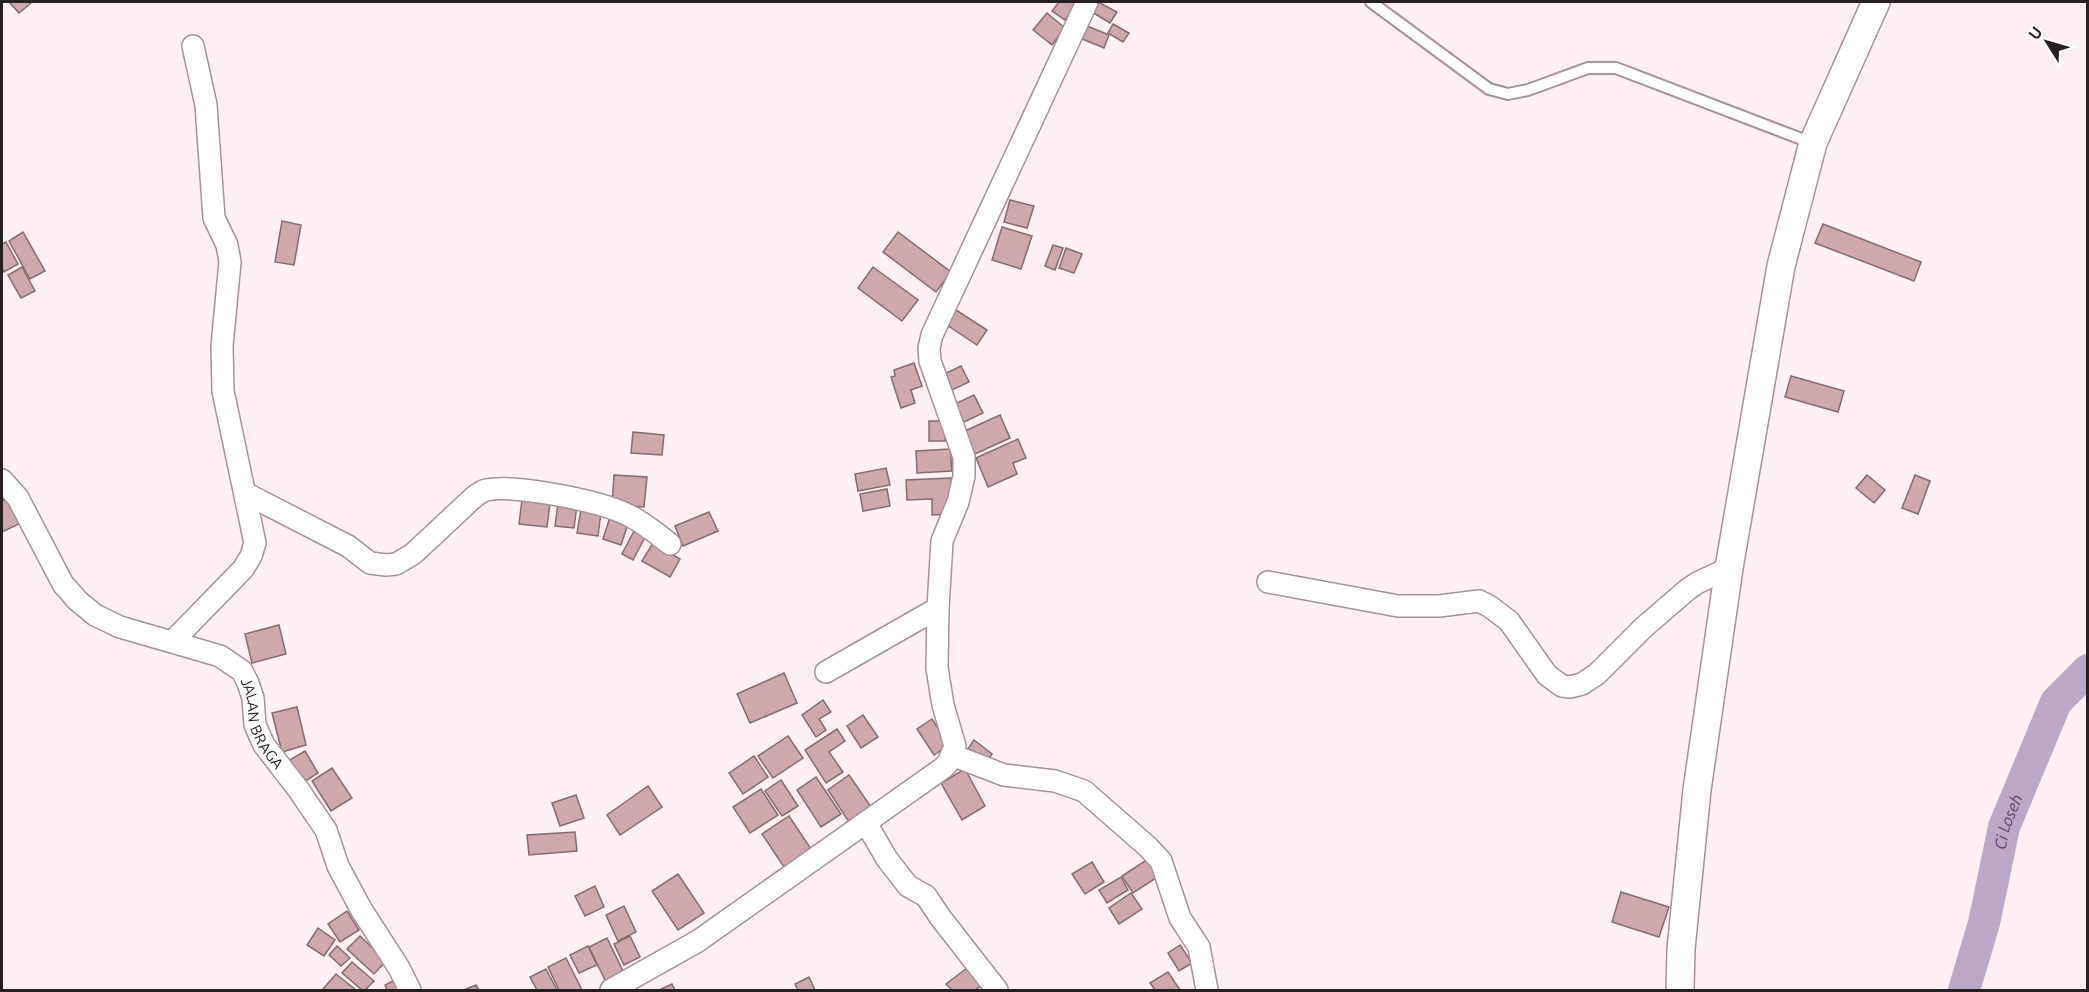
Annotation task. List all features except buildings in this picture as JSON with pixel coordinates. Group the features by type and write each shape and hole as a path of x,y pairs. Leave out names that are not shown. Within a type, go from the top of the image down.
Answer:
{"street":[{"path":"611,990 698,941 943,768 952,755 955,746 943,705 937,668 938,608 942,541 958,502 964,476 964,457 930,361 929,348 932,335 1087,2"},
{"path":"1680,990 1681,949 1697,790 1730,568 1781,266 1813,143 1876,2"},
{"path":"173,641 231,583 251,556 255,543 223,391 222,346 230,262 227,245 214,218 206,105 194,46"},
{"name":"JALAN BRAGA","path":"2,480 18,498 63,584 95,615 120,627 220,656 242,671 253,698 255,725 264,745 326,830 342,875 410,990"},
{"path":"245,493 348,546 370,563 386,566 396,564 413,554 474,497 485,490 530,490 589,502 627,514 670,544"},
{"path":"1268,582 1398,606 1439,606 1479,601 1509,621 1547,675 1562,686 1570,687 1582,684 1597,674 1643,628 1692,586 1730,568"},
{"path":"826,672 938,608"},
{"path":"952,755 1004,775 1055,781 1084,792 1148,847 1161,861 1180,918 1199,947 1207,990"},
{"path":"866,823 887,859 908,886 926,896 997,990"}],"lane":[{"path":"1371,2 1489,89 1508,94 1528,90 1588,68 1616,68 1813,143"}],"waterway":[{"name":"Ci Loseh","path":"1964,990 1984,923 2004,827 2056,702 2088,670"}]}
